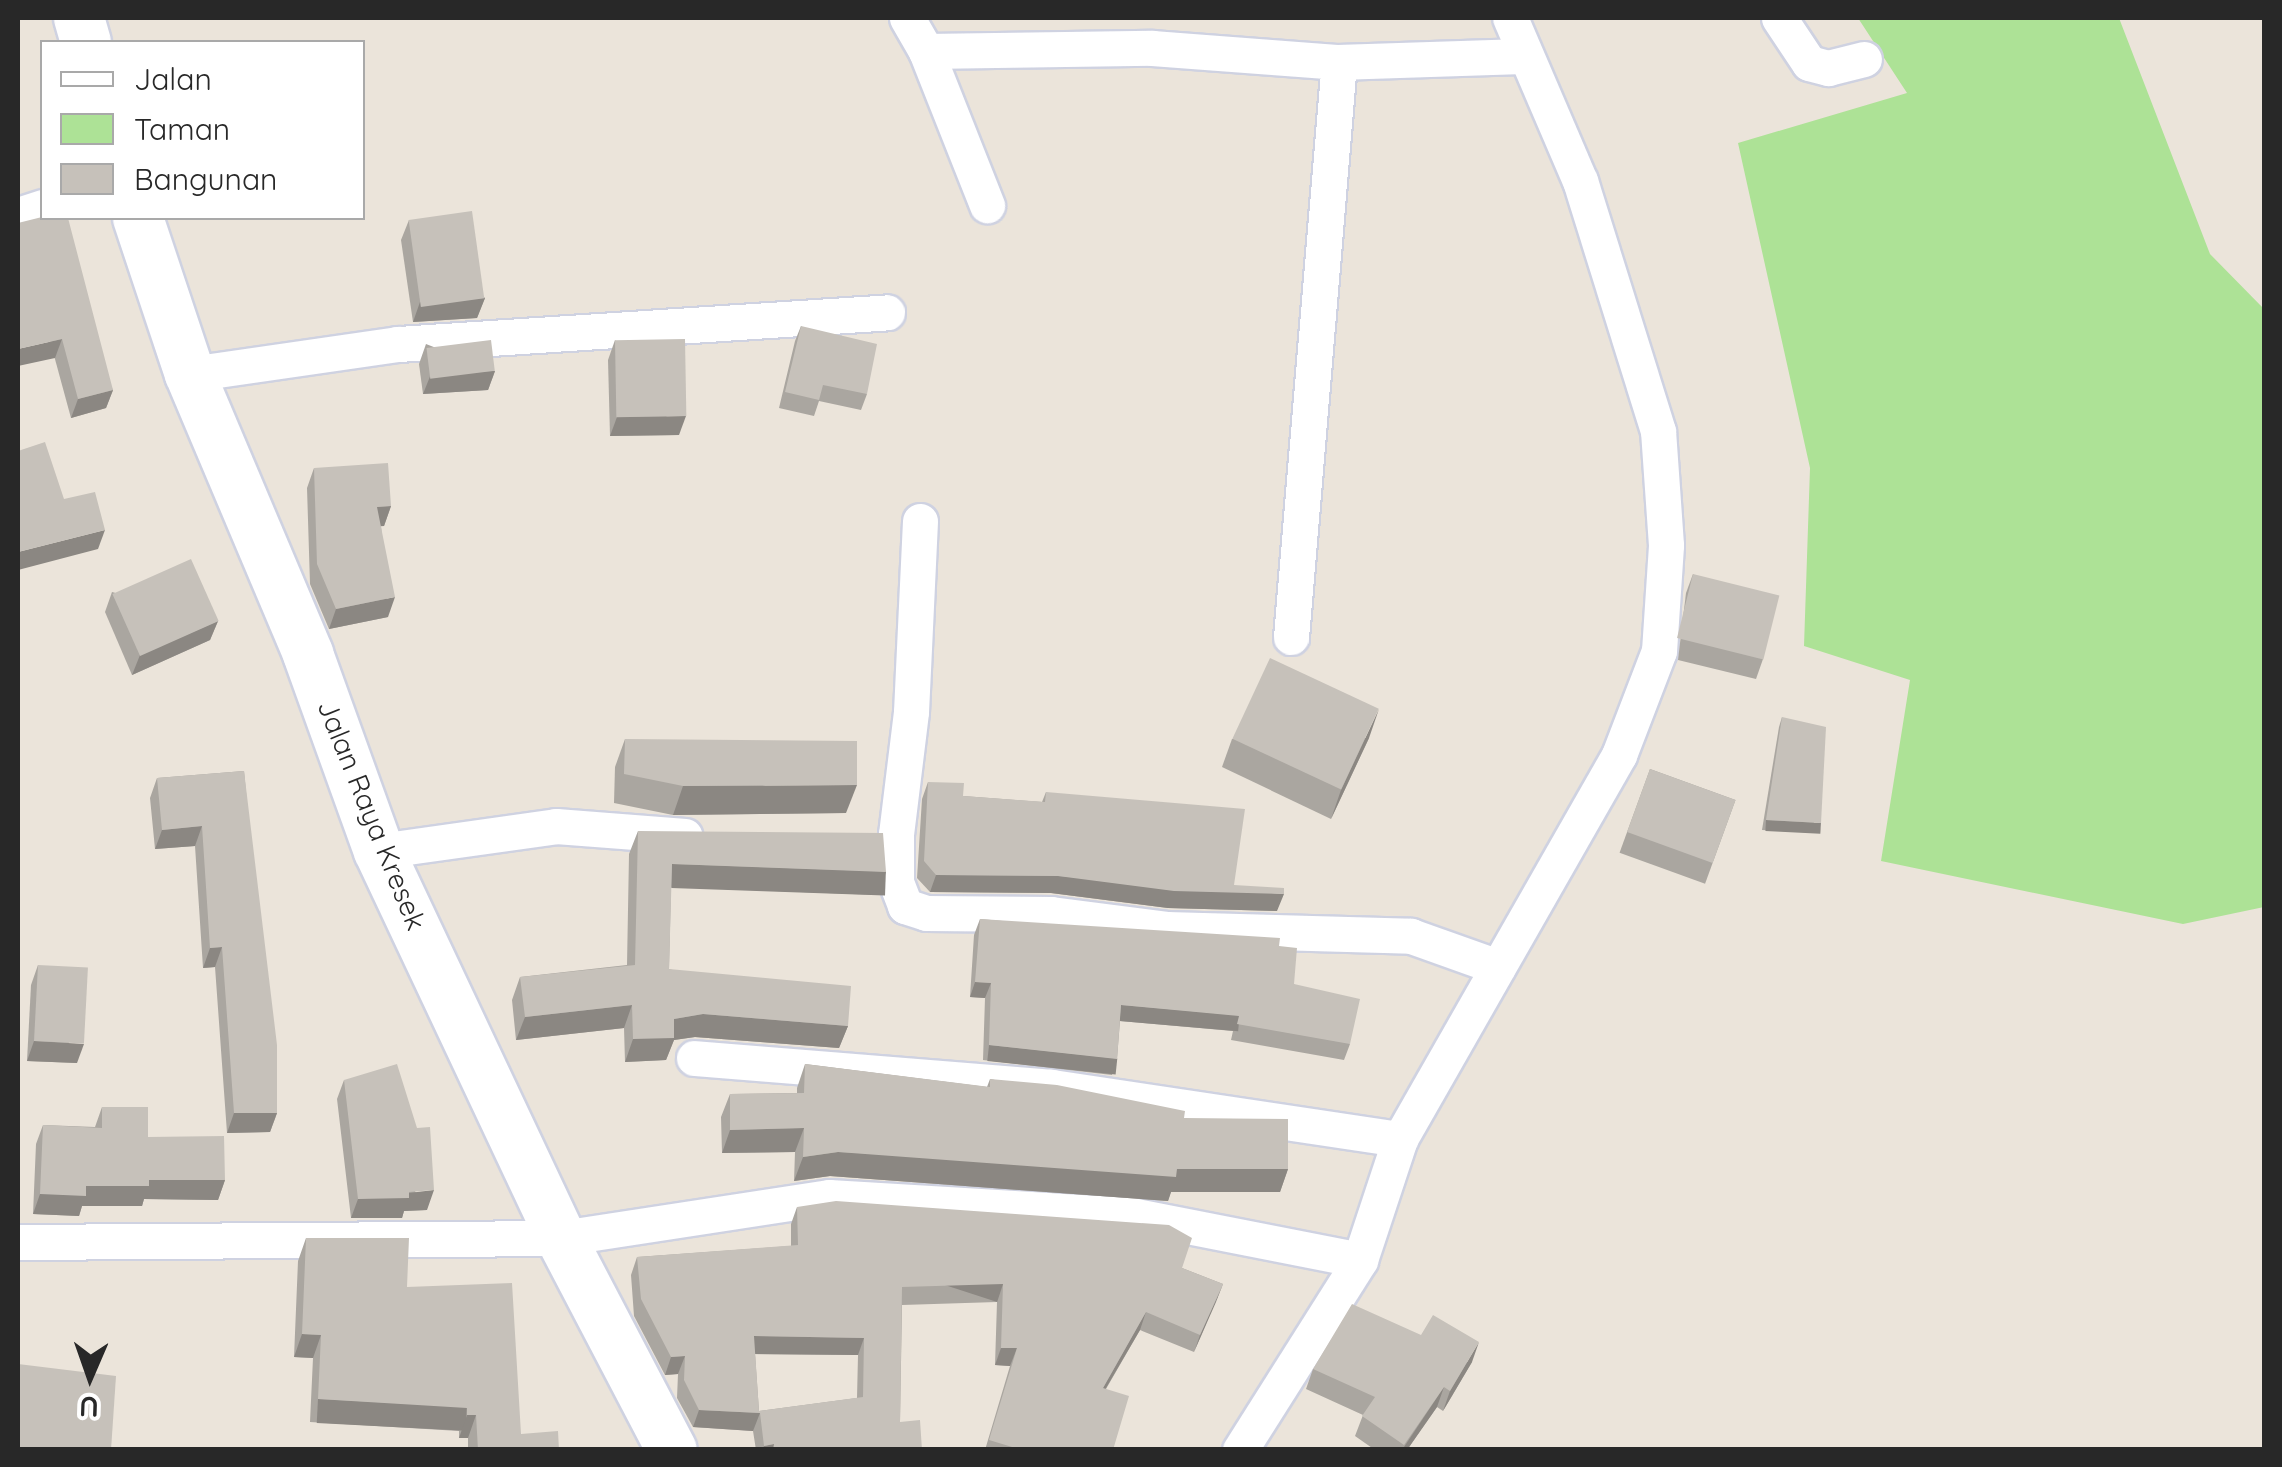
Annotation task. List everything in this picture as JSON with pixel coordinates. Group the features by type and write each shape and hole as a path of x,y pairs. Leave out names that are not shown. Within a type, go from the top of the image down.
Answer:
{"main road":[{"name":"Jalan Raya Kresek","path":"139,220 190,374 308,654 379,851 560,1238 672,1450"}],"street":[{"path":"906,18 926,50 987,204"},
{"path":"1240,1450 1360,1260 1400,1139 1619,755 1659,651 1666,545 1658,431 1580,181 1522,56 1510,18"},
{"path":"1779,18 1809,63 1828,68 1864,59"},
{"path":"926,50 1152,48 1339,62 1522,56"},
{"path":"1291,637 1339,62"},
{"path":"190,374 398,344 887,312"},
{"path":"920,521 911,712 896,834 896,882 910,909 1051,914 1184,930 1411,936 1498,967"},
{"path":"379,851 556,826 724,836"},
{"path":"858,835 896,834"},
{"path":"694,1058 1051,1087 1400,1139"},
{"path":"18,1242 560,1238 829,1198 1130,1215 1360,1260"}],"green space":[{"path":"1858,18 2119,18 2210,254 2264,309 2264,907 2183,924 1881,861 1910,680 1804,646 1810,468 1738,143 1907,93"}],"building":[{"path":"472,211 484,298 421,307 409,220"},
{"path":"40,218 69,220 113,390 78,399 62,339 18,349 18,223"},
{"path":"801,326 877,344 867,394 823,385 819,400 785,392"},
{"path":"685,339 686,416 616,417 615,340"},
{"path":"491,340 495,371 430,379 426,348"},
{"path":"45,442 64,499 95,492 105,530 18,552 18,451"},
{"path":"388,463 391,506 377,507 395,597 336,609 317,564 314,468"},
{"path":"191,559 219,621 140,656 112,594"},
{"path":"1693,574 1779,596 1763,660 1677,638"},
{"path":"1270,658 1379,709 1341,789 1232,739"},
{"path":"1782,717 1826,727 1821,823 1766,820"},
{"path":"625,739 857,741 857,785 683,786 624,774"},
{"path":"1650,769 1736,800 1713,863 1627,832"},
{"path":"244,771 277,1045 277,1113 234,1113 222,947 210,948 202,826 162,830 157,778"},
{"path":"928,782 964,783 963,796 1045,802 1046,792 1245,809 1234,885 1284,888 1284,894 1174,891 1058,876 936,875 924,861"},
{"path":"638,831 883,833 886,872 672,864 669,969 851,986 848,1026 703,1014 674,1019 674,1038 633,1039 632,1005 525,1017 520,977 635,965"},
{"path":"980,919 1280,938 1279,946 1297,948 1294,984 1360,999 1350,1044 1237,1024 1239,1016 1121,1005 1117,1059 989,1045 991,983 975,982"},
{"path":"38,965 88,968 84,1044 34,1041"},
{"path":"397,1064 417,1128 430,1127 434,1190 409,1192 409,1198 358,1199 344,1080"},
{"path":"805,1064 990,1087 990,1079 1057,1085 1185,1111 1184,1118 1288,1119 1288,1169 1177,1169 1176,1177 838,1152 803,1157 804,1128 730,1130 730,1094 804,1093"},
{"path":"102,1107 148,1107 148,1137 224,1136 225,1180 149,1180 149,1186 86,1186 86,1196 40,1194 43,1125 102,1128"},
{"path":"836,1201 1169,1225 1192,1238 1182,1268 1223,1284 1200,1335 1146,1312 1103,1388 1129,1396 1113,1450 1022,1450 989,1440 1017,1348 1001,1348 1003,1284 902,1287 900,1422 920,1420 922,1450 774,1450 774,1444 764,1446 760,1413 699,1410 684,1380 685,1356 671,1357 641,1299 637,1257 798,1245 797,1207","holes":["754,1336 864,1338 863,1397 759,1411"]},
{"path":"306,1238 409,1238 407,1287 512,1283 521,1434 558,1431 559,1450 478,1450 476,1415 467,1415 467,1408 318,1399 321,1335 302,1334"},
{"path":"1352,1304 1421,1335 1433,1315 1479,1342 1450,1391 1444,1387 1404,1445 1362,1416 1375,1397 1313,1369"},
{"path":"18,1364 116,1376 111,1450 18,1450"}]}
